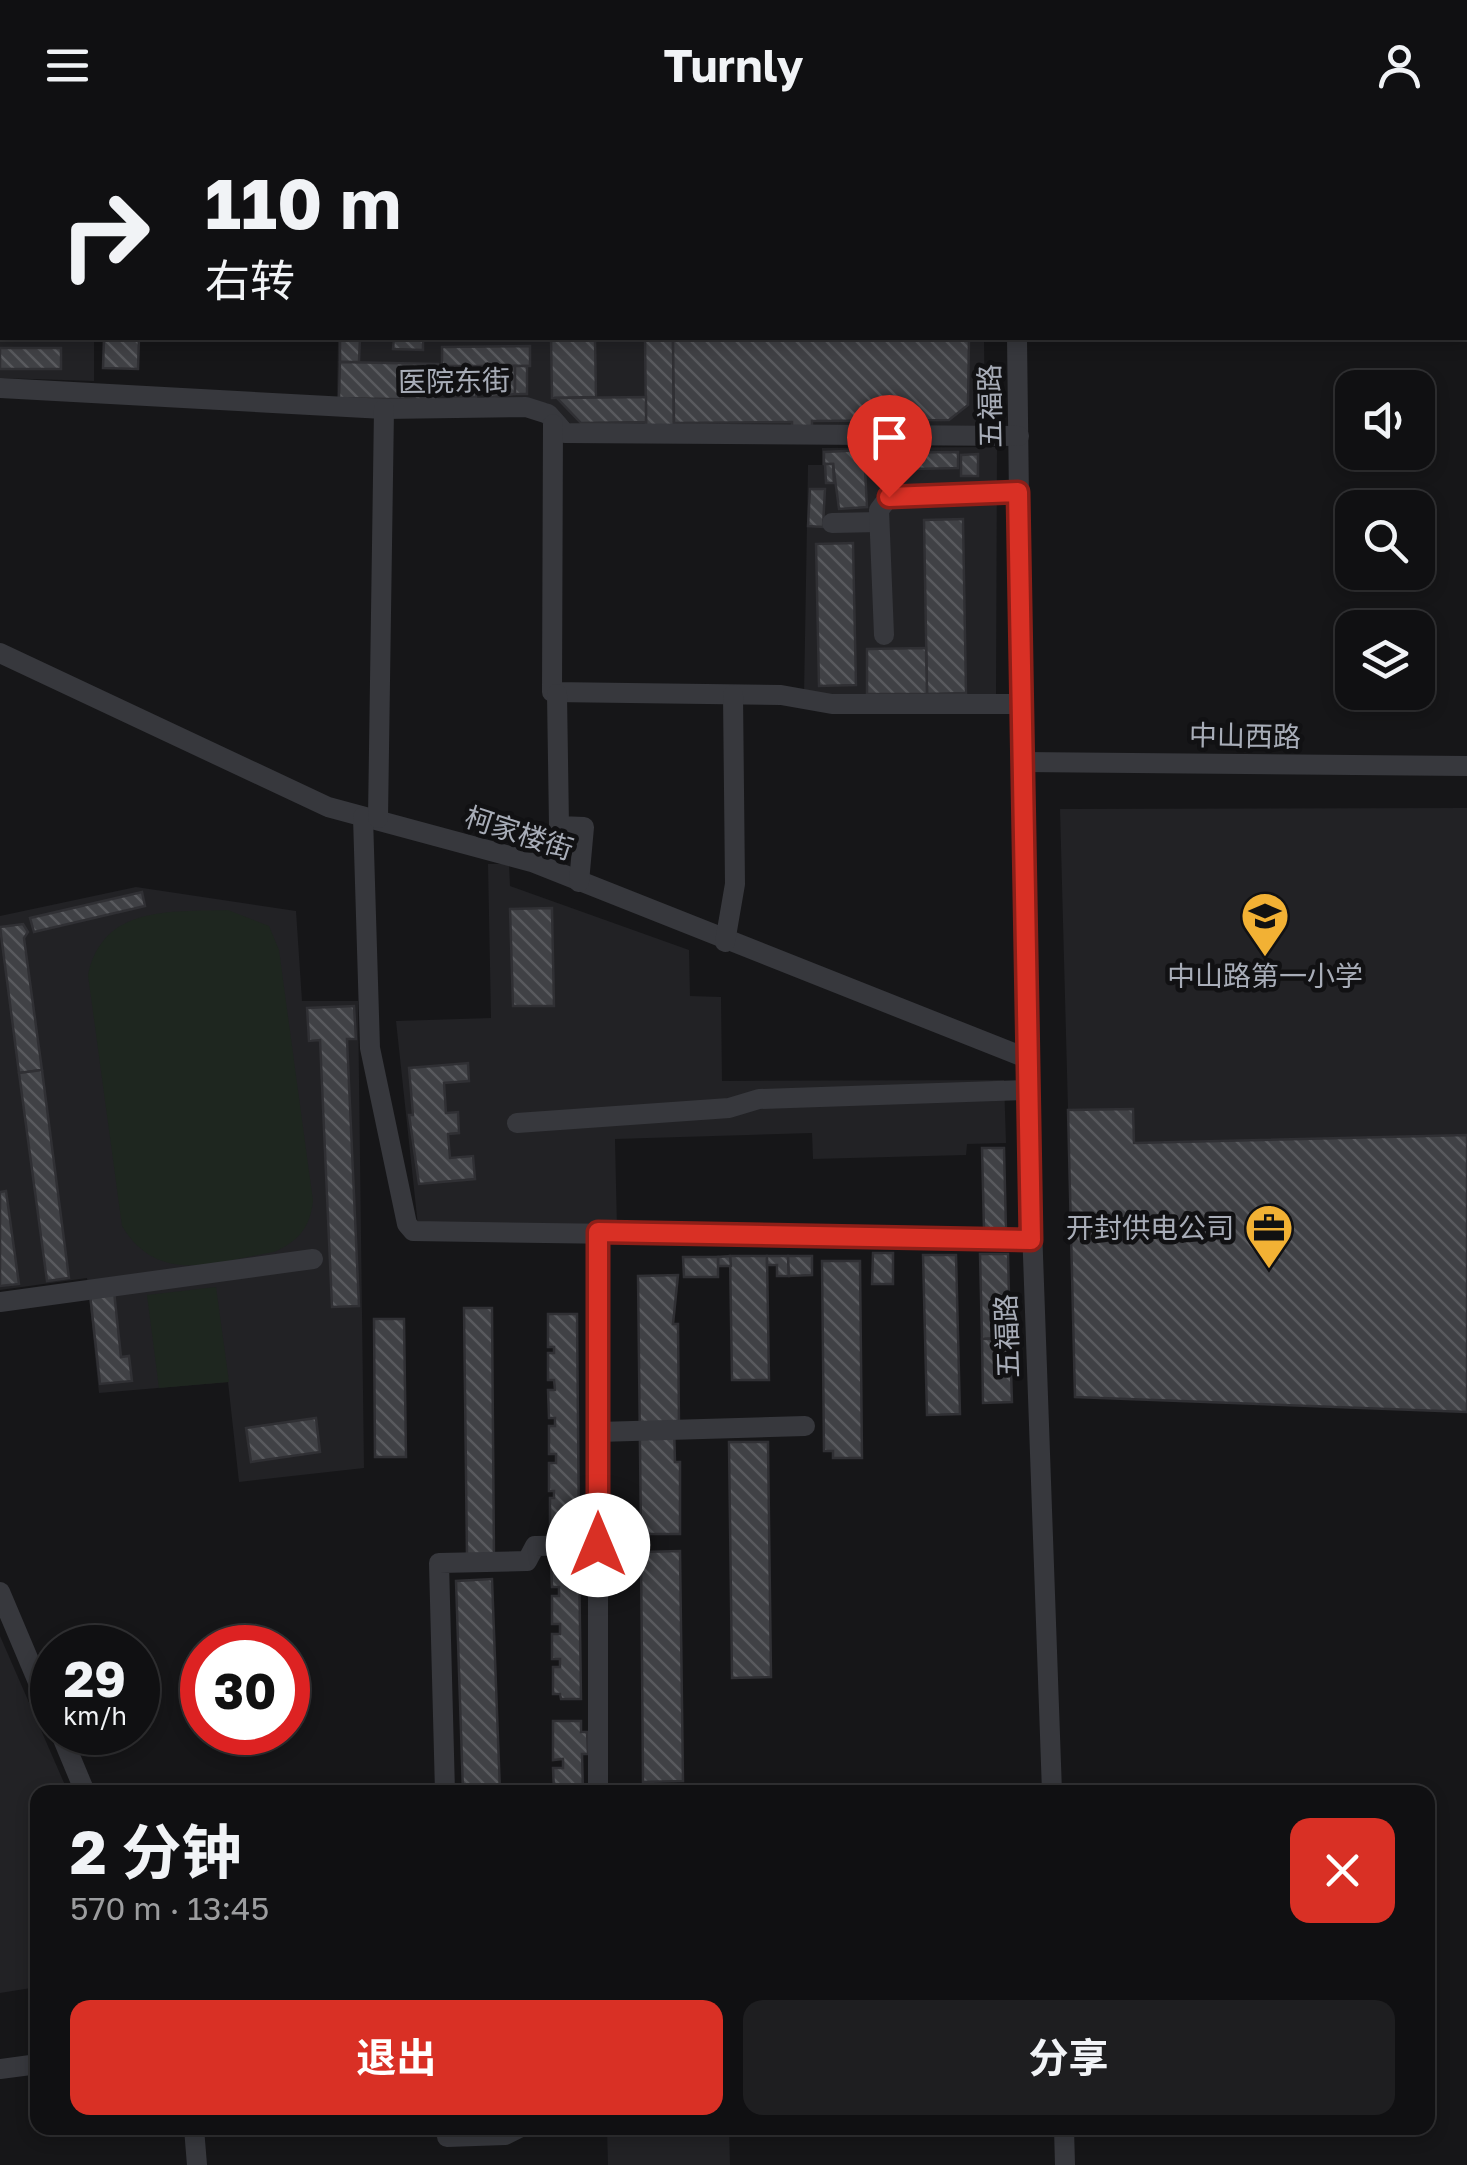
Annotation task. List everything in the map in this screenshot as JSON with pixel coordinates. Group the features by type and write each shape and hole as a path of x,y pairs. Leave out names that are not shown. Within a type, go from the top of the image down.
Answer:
{"street":[{"name":"五福路","path":"1017,340 1026,1058 1052,1785"},
{"name":"医院东街","path":"0,388 384,409 526,407 548,414 565,433 1018,436"},
{"path":"384,409 370,817 370,1048 407,1224 413,1231 1031,1240"},
{"path":"553,424 549,688 557,694 781,695 832,704 1021,704"},
{"path":"884,635 879,522 884,501 901,494 1018,492"},
{"path":"832,523 879,522"},
{"name":"柯家楼街","path":"0,653 282,789 532,862 1026,1058"},
{"path":"557,694 558,826 584,827 579,882"},
{"path":"726,942 734,884 733,695"},
{"name":"中山西路","path":"1022,762 1467,766"},
{"path":"517,1123 729,1108 759,1098 1027,1090"},
{"path":"598,1232 598,1785"},
{"path":"0,1302 314,1260"},
{"path":"598,1432 804,1426"},
{"path":"445,1785 440,1564 528,1561 535,1546 598,1545"},
{"path":"0,1592 30,1664"},
{"path":"70,1755 82,1785"},
{"path":"0,2070 30,2065"},
{"path":"195,2135 197,2165"},
{"path":"447,2137 507,2135"},
{"path":"1064,2135 1065,2165"}],"shaded area":[{"path":"0,340 94,340 94,381 0,378"},
{"path":"338,340 984,340 985,427 578,430 547,403 337,399"},
{"path":"997,447 996,699 804,695 808,465 822,465 822,448"},
{"name":"中山路第一小学","path":"1467,808 1467,1135 1134,1143 1133,1109 1068,1110 1060,809"},
{"path":"488,864 509,864 510,886 689,950 690,996 721,997 722,1081 1004,1080 1006,1143 967,1144 966,1155 813,1159 812,1133 615,1139 617,1229 418,1226 396,1021 491,1018"},
{"path":"136,887 296,911 302,1001 358,1001 364,1468 239,1482 228,1382 99,1393 87,1278 0,1290 0,916"},
{"path":"228,910 269,926 279,950 313,1201 302,1232 274,1252 210,1264 171,1263 153,1257 137,1245 122,1226 88,975 96,952 124,924 162,913"},
{"path":"216,1287 229,1382 159,1388 147,1295"},
{"path":"0,1636 30,1705 30,1755 52,1755 65,1785 30,1785 30,1988 0,1993"},
{"path":"607,2135 729,2135 730,2165 608,2165"}],"building":[{"path":"104,340 139,340 138,369 103,368"},
{"path":"340,340 360,340 359,362 340,362"},
{"path":"394,340 423,340 423,350 393,349"},
{"path":"551,340 595,340 596,397 552,398"},
{"path":"645,340 673,340 674,428 646,425"},
{"path":"673,340 969,340 968,405 949,420 812,421 812,427 792,428 792,422 674,423"},
{"path":"530,346 530,366 442,366 442,347"},
{"path":"0,348 61,348 61,369 0,369"},
{"path":"340,362 438,364 437,400 339,398"},
{"path":"485,366 515,366 515,394 486,398"},
{"path":"515,366 527,366 527,394 515,394"},
{"path":"450,370 475,370 476,397 451,397"},
{"path":"646,397 646,422 581,423 557,398"},
{"path":"864,450 867,507 839,509 833,464 824,464 824,452"},
{"path":"958,452 958,468 868,470 868,453"},
{"path":"978,454 978,476 961,476 961,455"},
{"path":"825,464 833,464 834,483 826,483"},
{"path":"810,489 825,489 823,527 808,526"},
{"path":"963,519 966,693 927,694 924,520"},
{"path":"853,543 856,685 819,686 816,544"},
{"path":"926,648 927,694 867,694 867,649"},
{"path":"142,892 145,906 34,932 30,918"},
{"path":"552,908 554,1006 513,1006 510,909"},
{"path":"23,924 28,932 24,938 42,1070 19,1073 0,927"},
{"path":"354,1006 356,1039 347,1039 359,1306 332,1307 320,1040 309,1041 307,1008"},
{"path":"468,1063 469,1081 444,1083 446,1113 458,1112 459,1133 448,1134 450,1158 473,1156 475,1179 419,1184 409,1115 413,1115 409,1068"},
{"path":"42,1070 69,1278 47,1281 19,1073"},
{"name":"开封供电公司","path":"1133,1109 1134,1143 1467,1135 1467,1412 1075,1397 1068,1110"},
{"path":"982,1148 1004,1148 1006,1230 984,1230"},
{"path":"6,1191 19,1284 0,1286 0,1192"},
{"path":"873,1253 893,1253 893,1284 872,1284"},
{"path":"980,1254 1008,1254 1010,1338 982,1339"},
{"path":"923,1255 956,1255 960,1414 927,1415"},
{"path":"730,1256 767,1256 769,1380 732,1380"},
{"path":"730,1256 731,1266 718,1266 718,1257"},
{"path":"767,1256 788,1256 789,1276 777,1276 777,1265 767,1265"},
{"path":"788,1256 812,1256 812,1275 789,1276"},
{"path":"683,1257 718,1257 718,1277 684,1277"},
{"path":"822,1261 860,1261 862,1458 833,1458 833,1451 824,1451"},
{"path":"678,1275 673,1324 678,1324 679,1425 674,1425 675,1462 680,1462 680,1534 641,1534 638,1276"},
{"path":"114,1291 121,1357 129,1356 132,1381 100,1384 90,1294"},
{"path":"464,1308 492,1308 494,1558 467,1558"},
{"path":"548,1314 577,1314 579,1534 550,1535 550,1498 554,1498 554,1491 549,1491 549,1463 556,1463 556,1454 549,1454 549,1426 555,1426 555,1418 549,1418 548,1390 555,1390 554,1380 548,1380 548,1353 554,1353 554,1347 548,1347"},
{"path":"374,1319 404,1319 406,1457 375,1457"},
{"path":"1010,1338 1012,1402 983,1403 982,1339"},
{"path":"316,1418 320,1452 251,1462 246,1428"},
{"path":"729,1442 768,1442 771,1677 732,1678"},
{"path":"680,1551 683,1781 643,1782 641,1552"},
{"path":"579,1556 581,1699 561,1699 560,1694 553,1694 553,1667 560,1667 560,1659 552,1659 552,1634 560,1634 560,1624 552,1624 552,1596 559,1596 559,1587 552,1587 551,1562 559,1562 559,1557"},
{"path":"492,1579 500,1785 463,1785 456,1581"},
{"path":"553,1721 581,1721 581,1732 587,1732 588,1754 582,1754 583,1785 554,1785 553,1768 563,1768 563,1759 553,1760"}],"place":[{"name":"中山路第一小学","path":"1265,958"},
{"name":"开封供电公司","path":"1269,1270"}],"route":[{"path":"598,1545 598,1232 1031,1240 1018,492 889,497"}]}
